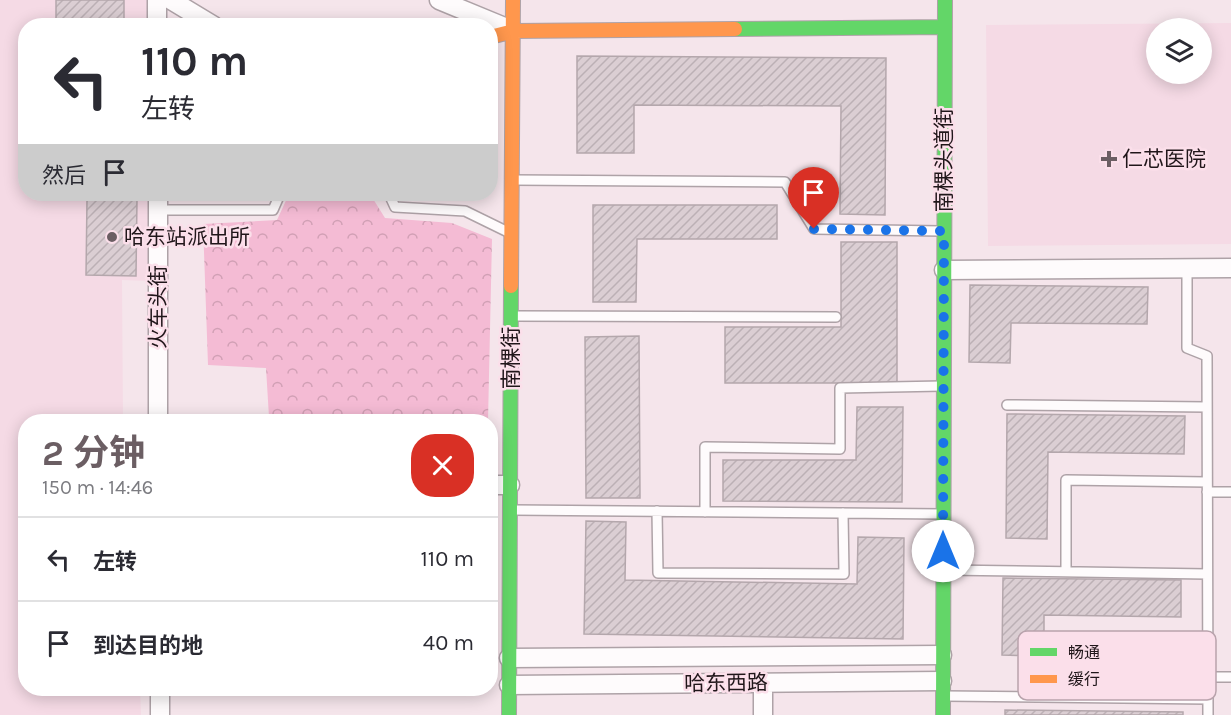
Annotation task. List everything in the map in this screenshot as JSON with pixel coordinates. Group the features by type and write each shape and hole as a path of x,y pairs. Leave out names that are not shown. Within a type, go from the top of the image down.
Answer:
{"street":[{"path":"157,0 157,18"},
{"path":"171,0 201,18"},
{"path":"439,0 483,18"},
{"name":"南棵街","path":"509,715 513,0"},
{"name":"南棵头道街","path":"943,715 945,0"},
{"path":"498,24 514,31"},
{"path":"498,35 514,31 945,27"},
{"name":"火车头街","path":"158,202 159,414"},
{"path":"944,270 1231,268"},
{"path":"498,485 510,485"},
{"name":"哈东西路","path":"509,658 942,655"},
{"path":"763,682 763,715"},
{"name":"哈东西路","path":"509,685 763,682 942,688"},
{"path":"160,696 160,715"}],"lane":[{"path":"513,180 785,182 814,229 944,231"},
{"path":"158,202 273,210 277,201"},
{"path":"392,201 395,207 465,211 512,235"},
{"path":"1186,268 1187,348 1207,356 1208,631"},
{"path":"512,316 836,317"},
{"path":"705,512 705,447 840,449 840,387 943,386"},
{"path":"1007,405 1207,407"},
{"path":"1066,572 1066,480 1207,482"},
{"path":"1207,492 1231,492"},
{"path":"510,510 943,514"},
{"path":"657,512 658,573 844,574 843,513"},
{"path":"943,570 1207,574"},
{"path":"942,688 1018,691"}],"shaded area":[{"path":"0,0 148,0 148,18 18,18 18,201 149,201 149,281 122,280 123,414 18,414 18,696 140,696 141,715 0,715"},
{"name":"仁芯医院","path":"1212,23 1231,23 1231,244 988,246 986,25 1146,24 1146,84 1212,84"}],"green space":[{"path":"286,201 374,201 385,218 452,223 492,239 488,414 269,414 266,368 208,365 203,224 277,220"}],"building":[{"path":"56,0 124,0 124,18 56,18"},
{"path":"577,56 886,58 885,215 840,214 841,106 634,105 634,153 577,153"},
{"name":"哈东站派出所","path":"87,201 137,201 136,276 86,275"},
{"path":"593,205 777,205 777,239 637,239 636,302 593,302"},
{"path":"841,242 897,242 897,383 725,383 725,327 841,327"},
{"path":"970,285 1148,287 1147,324 1011,323 1010,363 969,362"},
{"path":"639,336 640,498 586,498 585,337"},
{"path":"857,407 903,407 902,502 723,501 723,460 856,460"},
{"path":"1007,414 1185,416 1184,454 1048,452 1047,539 1006,538"},
{"path":"586,521 626,522 625,580 857,584 858,537 904,538 903,639 584,634"},
{"path":"1003,578 1181,580 1181,617 1044,615 1044,631 1018,631 1018,655 1002,655"},
{"path":"1005,710 1183,712 1183,715 1005,715"}],"traffic: fast":[{"path":"943,715 945,0"},
{"path":"735,29 945,27"},
{"path":"509,715 511,286"}],"traffic: slow":[{"path":"511,286 513,0"},
{"path":"498,35 514,31 735,29"}],"place":[{"name":"仁芯医院","path":"1109,159"},
{"name":"哈东站派出所","path":"112,237"}],"route":[{"path":"814,229 944,231 943,551"}]}
